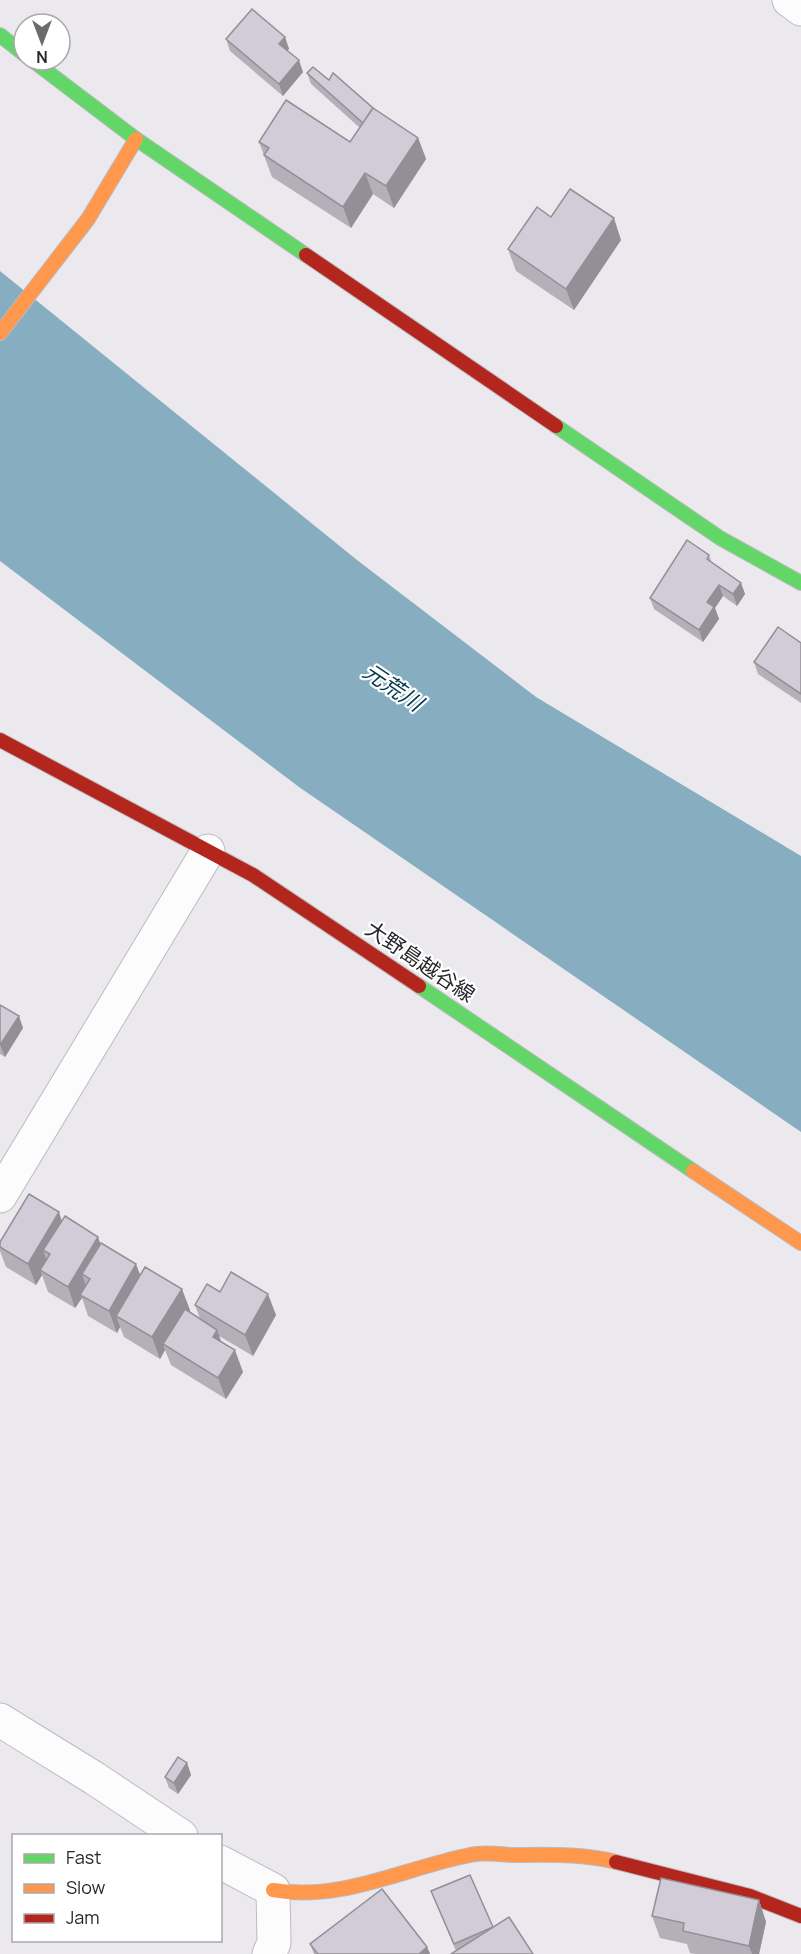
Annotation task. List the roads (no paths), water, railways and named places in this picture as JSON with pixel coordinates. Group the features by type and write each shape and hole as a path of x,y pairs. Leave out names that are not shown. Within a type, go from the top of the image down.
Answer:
{"street":[{"path":"789,0 801,9"},
{"path":"0,35 12,44"},
{"path":"48,72 136,139 720,538 801,583"},
{"path":"0,333 88,219 136,139"},
{"name":"大野島越谷線","path":"0,740 263,882 801,1243"},
{"path":"0,1196 208,851"},
{"path":"0,1720 94,1778 178,1834"},
{"path":"222,1863 273,1890 290,1893 333,1891 374,1882 472,1854 593,1856 750,1896 801,1916"},
{"path":"269,1954 274,1943 273,1890"}],"water":[{"name":"元荒川","path":"0,271 357,560 536,697 801,856 801,1132 299,787 0,561"}]}
